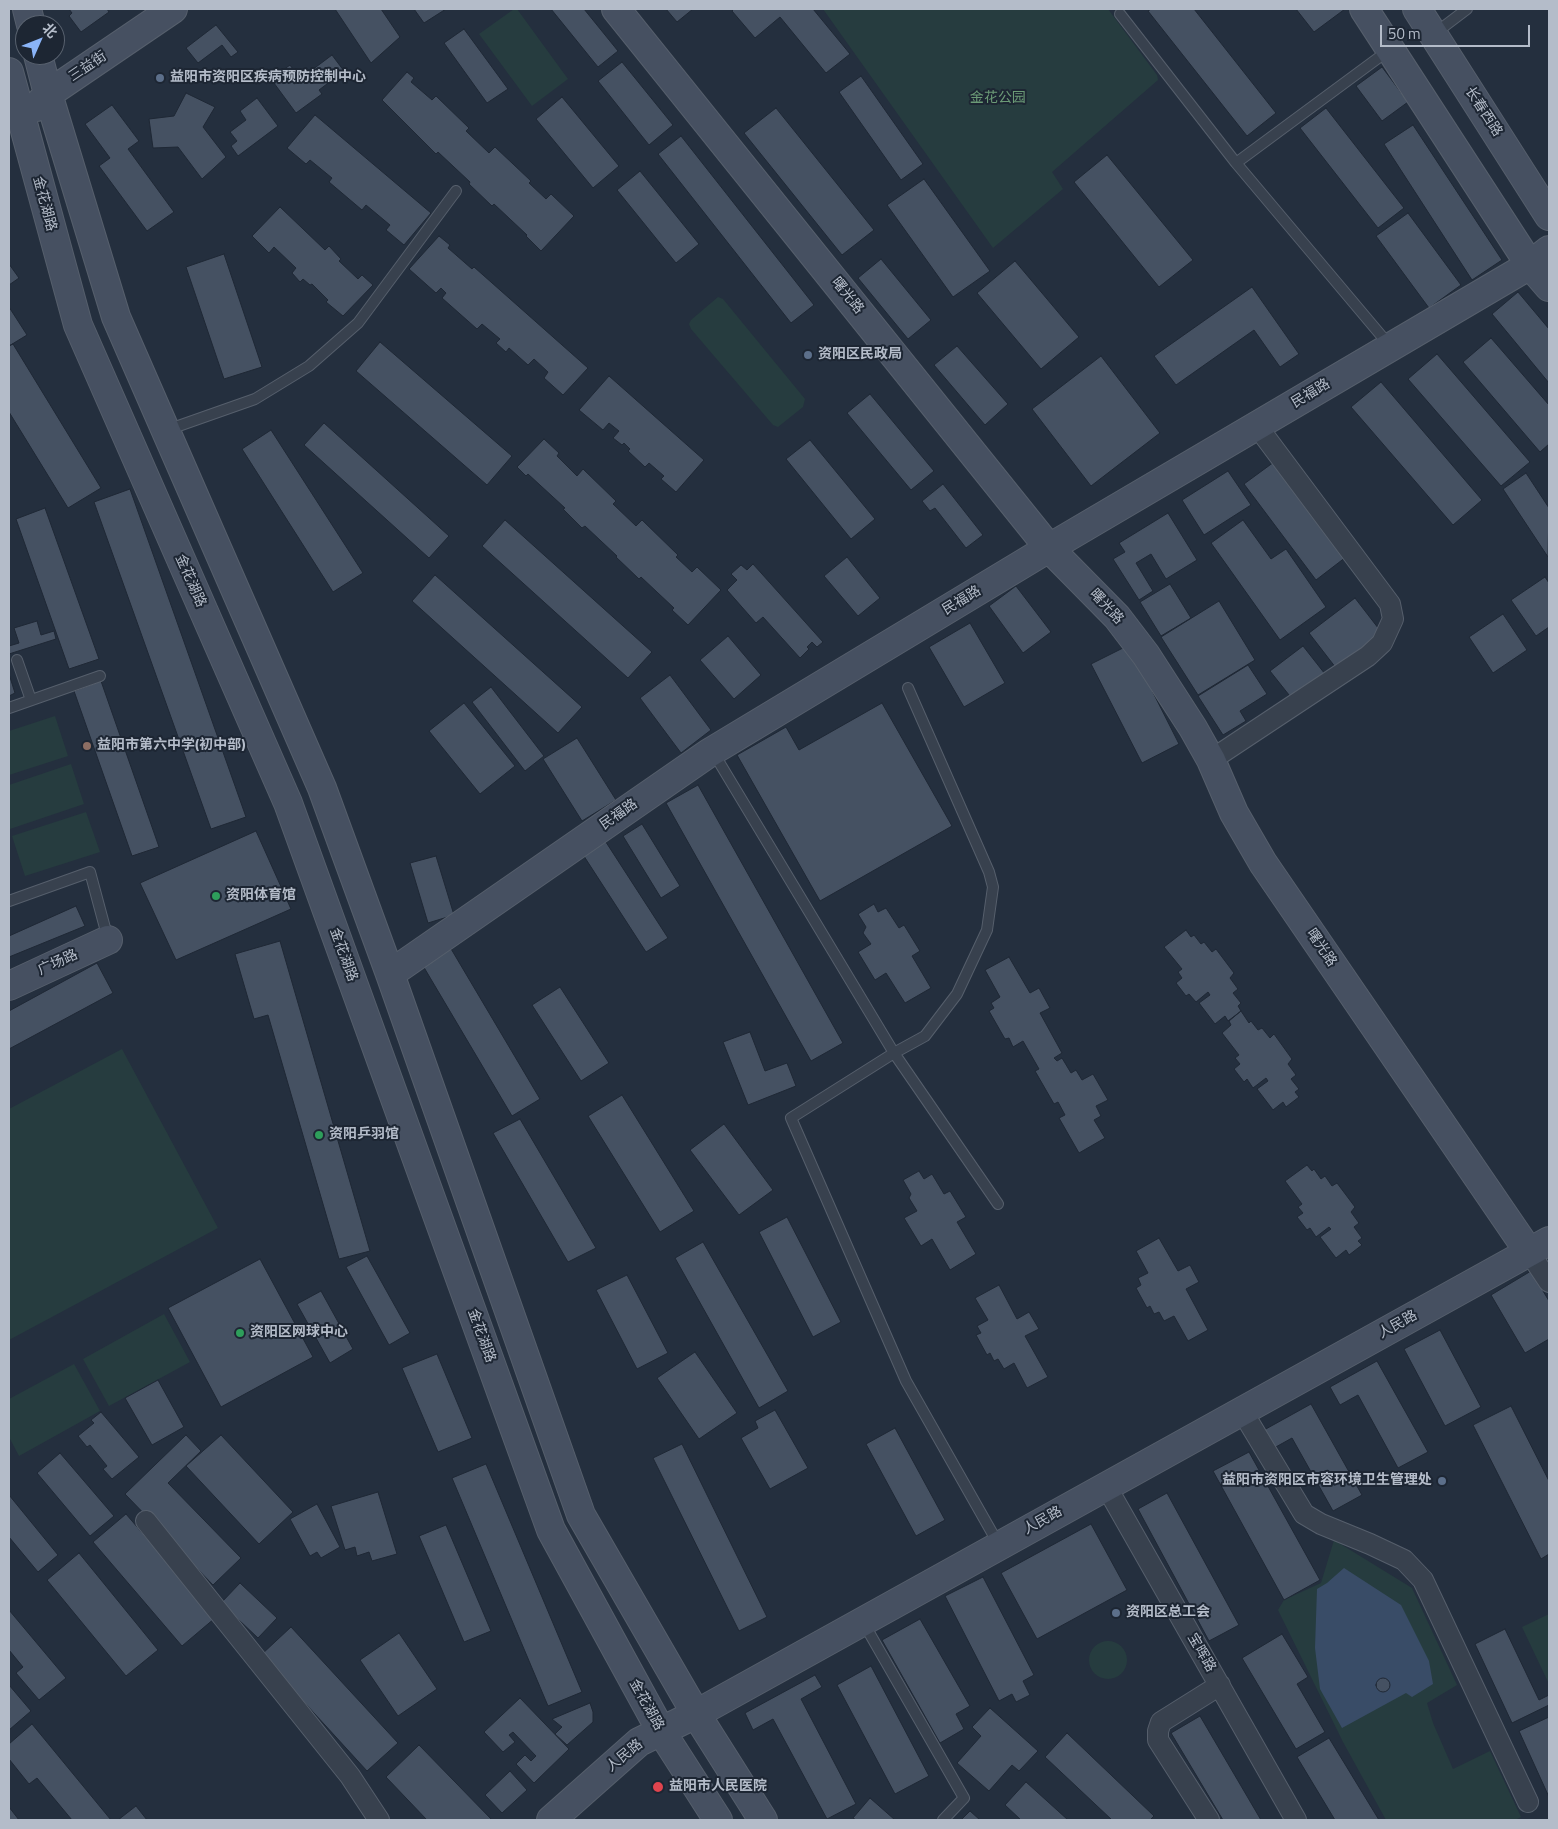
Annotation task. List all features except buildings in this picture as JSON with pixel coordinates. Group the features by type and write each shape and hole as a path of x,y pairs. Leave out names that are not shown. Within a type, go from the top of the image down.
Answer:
{"main road":[{"name":"三益街","path":"15,126 48,94 173,9"},
{"name":"曙光路","path":"616,9 1049,548 1117,617 1146,655 1211,760 1234,813 1263,863 1539,1246"},
{"path":"1364,9 1390,49 1540,258 1549,287"},
{"name":"长春西路","path":"1417,9 1549,216"},
{"path":"41,65 116,317 322,788 390,974 581,1515 696,1714 763,1820"},
{"name":"金花湖路","path":"9,72 15,126 78,325 288,803 551,1530 661,1731 718,1820"},
{"name":"民福路","path":"390,974 713,751 1049,548 1540,258"},
{"name":"广场路","path":"9,986 108,940"},
{"name":"人民路","path":"552,1820 639,1742 696,1714 1539,1246"}],"street":[{"path":"1211,760 1368,656 1382,643 1393,619 1390,604 1257,426"},
{"path":"1539,1246 1549,1282"},
{"path":"1242,1411 1304,1514 1321,1524 1404,1560 1423,1580 1528,1802"},
{"name":"宝晖路","path":"1106,1486 1296,1820"},
{"path":"146,1521 350,1776 379,1820"},
{"path":"1209,1820 1158,1740 1158,1731 1162,1722 1220,1685"}],"lane":[{"path":"1434,35 1467,9"},
{"path":"1120,14 1236,163 1391,347"},
{"path":"1236,163 1390,49"},
{"path":"166,430 255,398 309,366 358,322 456,191"},
{"path":"17,660 30,700"},
{"path":"9,708 100,676"},
{"path":"908,688 993,887 987,930 957,994 925,1036 894,1053 790,1118 906,1381 999,1546"},
{"path":"713,751 894,1053 998,1204"},
{"path":"9,901 90,872 108,940"},
{"path":"863,1621 964,1798 943,1820"}],"green space":[{"path":"514,9 517,9 568,79 532,106 479,34"},
{"name":"金花公园","path":"823,9 1108,9 1157,75 1158,80 1052,172 1063,189 993,248"},
{"path":"718,297 723,299 805,399 803,407 778,427 773,425 691,329 689,324 691,320"},
{"path":"55,716 68,756 9,775 9,731"},
{"path":"71,764 84,804 10,829 9,785"},
{"path":"86,812 100,852 25,876 12,836"},
{"path":"122,1049 218,1228 9,1340 9,1109"},
{"path":"164,1314 190,1362 109,1406 83,1359"},
{"path":"74,1364 100,1411 19,1456 9,1437 9,1399"},
{"path":"1334,1540 1412,1588 1457,1685 1427,1703 1433,1723 1453,1769 1490,1751 1521,1817 1515,1820 1386,1820 1343,1742 1278,1610 1284,1600 1321,1583"},
{"path":"1549,1614 1549,1684 1522,1627"},
{"path":"1108,1641 1121,1647 1127,1660 1121,1673 1108,1679 1095,1673 1089,1660 1095,1647"}],"water":[{"path":"1344,1568 1401,1605 1429,1661 1433,1684 1412,1697 1406,1693 1342,1728 1320,1689 1315,1648 1317,1589"}],"place":[{"name":"益阳市资阳区疾病预防控制中心","path":"160,78"},
{"name":"资阳区民政局","path":"808,355"},
{"name":"益阳市第六中学(初中部)","path":"87,746"},
{"name":"资阳体育馆","path":"216,896"},
{"name":"资阳乒羽馆","path":"319,1135"},
{"name":"资阳区网球中心","path":"240,1333"},
{"name":"益阳市资阳区市容环境卫生管理处","path":"1442,1481"},
{"name":"资阳区总工会","path":"1116,1613"},
{"name":"益阳市人民医院","path":"658,1787"}]}
